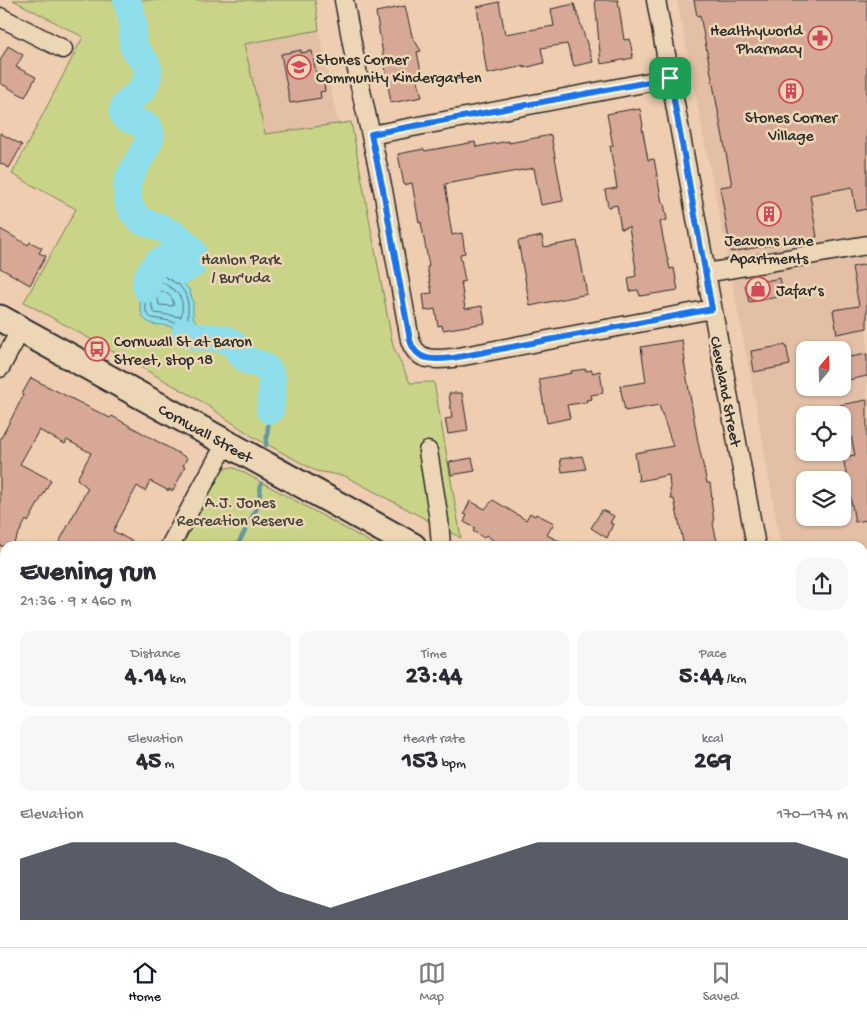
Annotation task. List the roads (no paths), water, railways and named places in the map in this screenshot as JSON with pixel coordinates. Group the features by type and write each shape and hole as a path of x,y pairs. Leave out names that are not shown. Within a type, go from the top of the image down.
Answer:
{"main road":[{"name":"Cornwall Street","path":"10,324 404,541"}],"street":[{"path":"344,0 360,86 383,190 410,340 412,347 418,354 434,360 453,358 712,309"},
{"name":"Cleveland Street","path":"656,0 755,541"},
{"path":"0,17 63,49"},
{"path":"371,134 670,78"},
{"path":"706,273 867,245"},
{"path":"0,368 10,324"},
{"path":"173,541 226,443"},
{"path":"428,451 441,541"}],"water":[{"path":"164,259 166,271 182,281 190,291 193,302 193,317 203,332 222,339 198,340 182,331 168,326 156,325 144,319 139,297 141,280 146,270 156,260"}],"waterway":[{"path":"127,0 133,23 133,45 147,66 148,75 140,92 126,104 123,112 124,116 148,127 150,132 150,139 129,178 127,186 128,201 132,211 141,221 159,227 178,237 191,249 194,257 192,265 184,270 164,259 157,263 146,281 147,289"},
{"path":"186,332 195,336 228,340 246,359 264,366 271,375 272,380 270,410"},
{"path":"266,445 270,410"},
{"path":"240,541 258,506 261,484"}],"place":[{"name":"Healthyworld Pharmacy","path":"820,38"},
{"name":"Stones Corner Community Kindergarten","path":"299,67"},
{"name":"Stones Corner Village","path":"791,91"},
{"name":"Jeavons Lane Apartments","path":"769,214"},
{"name":"Jafar’s","path":"758,289"},
{"name":"Cornwall St at Baron Street, stop 18","path":"97,349"}],"park label":[{"name":"Hanlon Park / Bur'uda","path":"241,267"},
{"name":"A.J. Jones Recreation Reserve","path":"240,510"}]}
